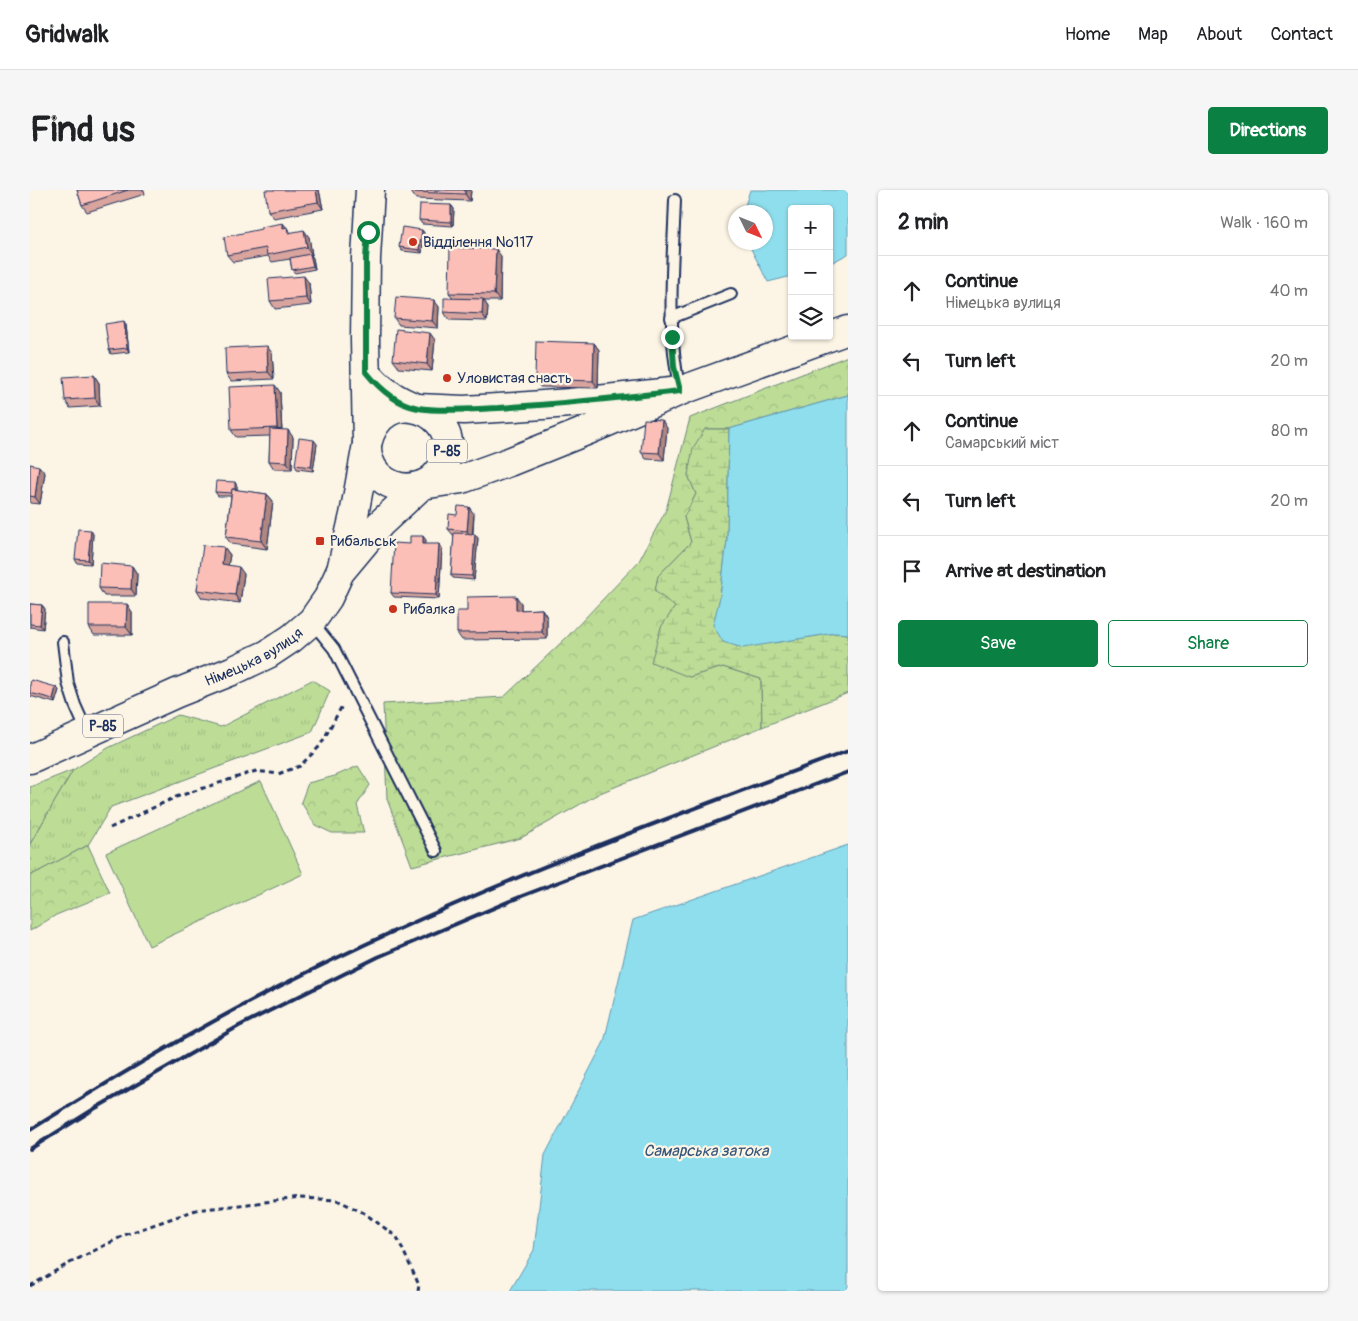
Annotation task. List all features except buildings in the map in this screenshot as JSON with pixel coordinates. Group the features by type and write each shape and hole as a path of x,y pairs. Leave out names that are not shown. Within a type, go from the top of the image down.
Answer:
{"main road":[{"path":"370,190 366,258 368,458 374,470 383,480 396,486 409,488 462,479 486,471 592,430 680,391 848,330"},
{"path":"366,372 376,385 389,395 417,408"},
{"path":"340,572 354,515 369,433 375,423 394,409 406,407 464,410 515,407 680,391"},
{"name":"Р-85","path":"417,408 429,413 438,422 445,432 448,444 447,457 442,469 422,485"},
{"name":"Німецька вулиця","path":"30,759 268,654 292,638 312,621 328,598 340,572 380,524 422,485"}],"lane":[{"path":"676,200 671,318 674,367 680,391"},
{"path":"671,318 731,294"},
{"path":"312,621 334,648 436,851"},
{"path":"63,642 68,683 87,733"}],"path":[{"path":"110,828 185,794 256,771 278,774 300,766 320,746 354,686"},
{"path":"30,1286 66,1264 127,1234 196,1210 300,1198 337,1200 364,1213 397,1237 419,1285 418,1291"}],"green space":[{"path":"848,356 848,395 729,429 705,429 688,475 696,494 684,517 691,542 658,576 655,591 676,607 661,627 689,677 723,667 761,679 762,727 600,793 521,838 412,866 387,799 383,704 504,697 567,637 639,561 666,510 690,418"},
{"path":"705,429 729,429 727,540 720,597 714,625 772,643 835,633 848,634 848,693 762,727 761,679 723,667 689,677 651,662 661,627 675,607 655,591 658,576 691,542 684,517 696,494 688,475 693,448"},
{"path":"312,680 330,691 312,732 111,807 88,845 30,876 30,844 73,770 108,748 178,715 221,727"},
{"path":"358,766 370,785 357,805 364,833 332,833 315,825 301,802 308,783 335,776"},
{"path":"73,770 30,844 30,787"},
{"path":"261,781 303,874 149,946 106,853"},
{"path":"88,845 110,893 56,915 30,931 30,876"}],"water":[{"path":"750,190 848,190 848,254 833,262 833,205 788,205 788,277 768,282 752,250 773,250 773,205 745,205"},
{"path":"848,395 848,634 835,633 743,648 723,642 713,625 720,597 727,540 729,429"},
{"name":"Самарська затока","path":"848,845 848,1291 510,1291 534,1250 545,1155 604,1042 633,920"}],"railway":[{"path":"30,1130 123,1073 250,1002 351,951 420,919 633,832 848,751"},
{"path":"30,1149 94,1109 239,1026 378,957 522,896 848,772"}],"place":[{"name":"Відділення №117","path":"413,242"},
{"name":"Уловистая снасть","path":"447,378"},
{"name":"Рибальськ","path":"320,541"},
{"name":"Рибалка","path":"393,609"}],"route":[{"path":"368,232 366,258 366,372 376,385 389,395 417,408 464,410 515,407 680,391 674,367 672,337"}]}
